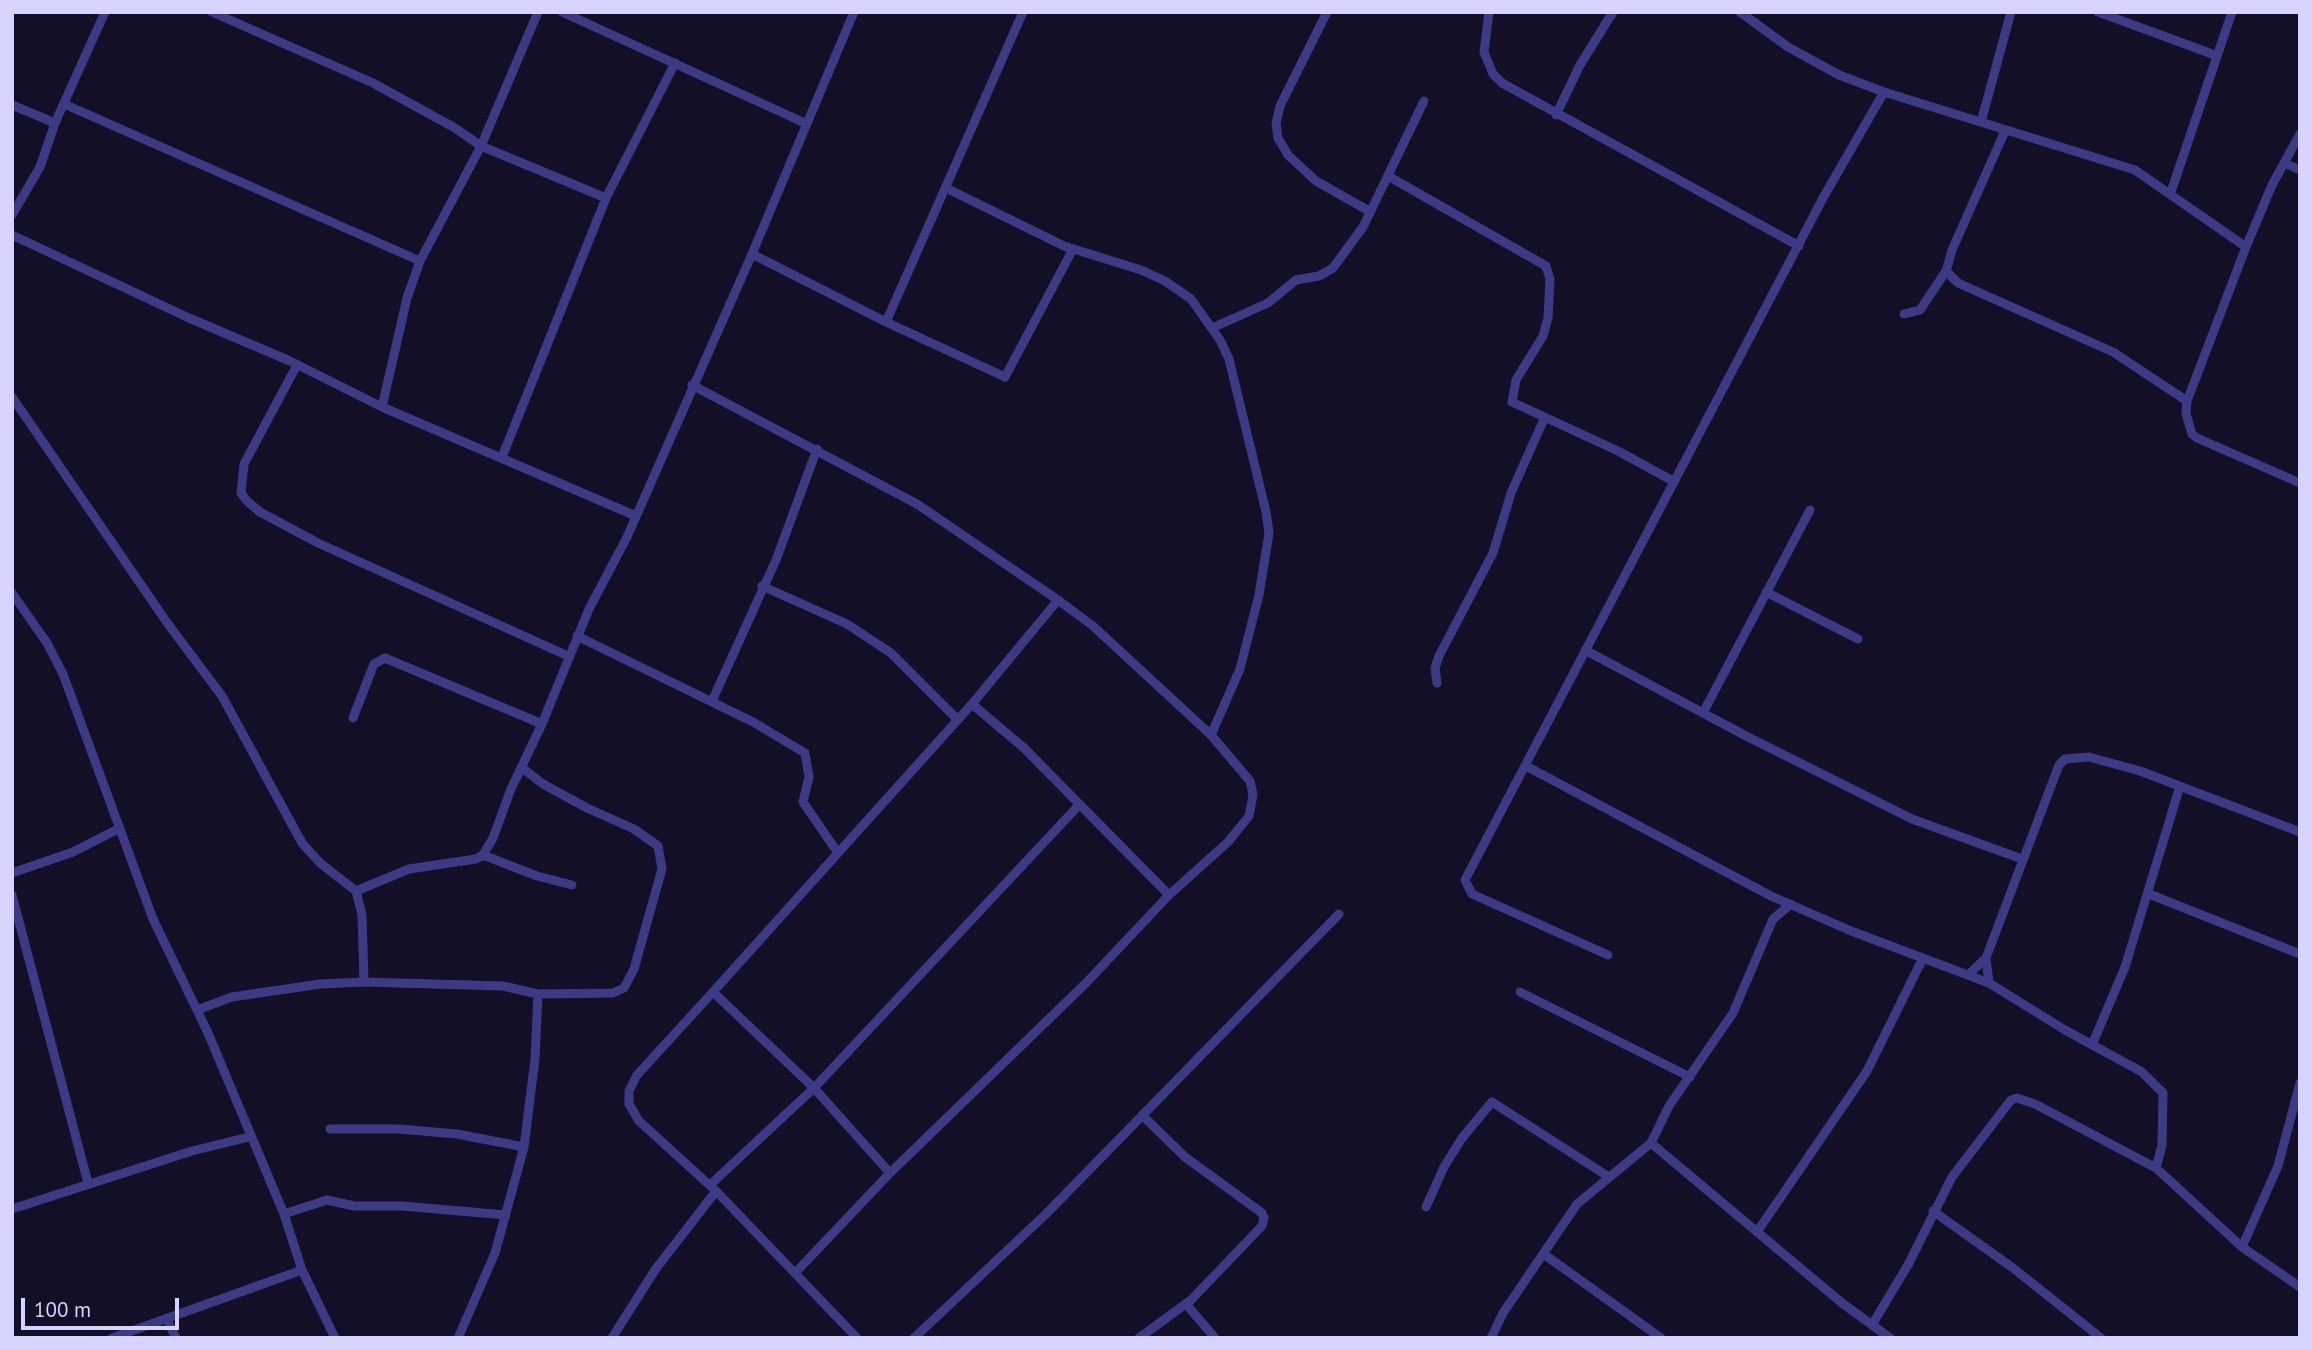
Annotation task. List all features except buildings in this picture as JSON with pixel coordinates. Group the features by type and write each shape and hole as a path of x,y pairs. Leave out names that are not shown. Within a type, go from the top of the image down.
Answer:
{"street":[{"path":"12,215 40,167 55,123 105,12"},
{"path":"212,12 373,83 455,128 481,146 606,198"},
{"path":"382,407 407,299 420,261 481,146 538,12"},
{"path":"562,12 807,124"},
{"path":"587,22 595,12"},
{"path":"356,891 409,869 476,859 483,855 493,838 568,656 598,589 636,516 752,254 854,12"},
{"path":"886,322 1023,12"},
{"path":"1327,12 1280,106 1276,123 1278,138 1288,155 1310,176 1369,211"},
{"path":"1489,12 1484,52 1493,74 1516,92 1799,246"},
{"path":"1556,115 1580,65 1613,12"},
{"path":"1740,12 1810,60 1884,92 2136,170 2246,247"},
{"path":"1981,122 2011,12"},
{"path":"2098,12 2215,55"},
{"path":"2171,192 2215,55 2232,12"},
{"path":"502,457 606,198 676,63"},
{"path":"1608,955 1472,894 1466,886 1469,871 1822,198 1884,92"},
{"path":"1212,328 1268,303 1296,280 1325,274 1363,227 1424,101"},
{"path":"64,104 420,261"},
{"path":"12,105 55,123"},
{"path":"1904,314 1920,310 1946,271 1952,250 2005,131"},
{"path":"2300,134 2246,247 2187,401 2188,426 2197,438 2300,484"},
{"path":"2284,163 2300,170"},
{"path":"1388,176 1546,266 1550,299 1543,336 1511,394 1512,402 1544,419 1608,446 1673,481"},
{"path":"946,188 1073,249 1141,270 1165,281 1191,299 1212,328 1228,359 1269,533 1259,595 1240,668 1211,735"},
{"path":"12,235 297,365 382,407 636,516"},
{"path":"752,254 886,322 1005,377 1009,374 1022,344 1073,249"},
{"path":"1946,271 1958,283 2113,352 2187,401"},
{"path":"297,365 244,464 241,493 247,501 260,512 318,543 568,656"},
{"path":"692,385 917,503 1094,626 1211,735 1250,781 1253,805 1228,842 1169,895 1086,983 890,1173 796,1272"},
{"path":"12,397 168,624 222,696 302,843 320,863 356,891 362,915 364,982"},
{"path":"1437,683 1435,668 1439,656 1493,553 1511,493 1544,419"},
{"path":"712,701 724,681 762,586 776,560 817,449"},
{"path":"1704,711 1810,510"},
{"path":"762,586 847,624 891,653 958,720"},
{"path":"1766,592 1858,639"},
{"path":"12,593 47,643 63,674 153,919 197,1010 284,1214 302,1270 335,1338"},
{"path":"857,1338 713,1188 639,1121 629,1104 629,1091 650,1059 958,720 1058,600"},
{"path":"577,636 712,701 804,753 809,777 803,802 838,853"},
{"path":"1585,650 1704,711 1746,736 1912,819 2022,859"},
{"path":"353,718 374,664 385,658 542,724"},
{"path":"972,704 1024,748 1169,895"},
{"path":"1968,975 1986,958 2059,765 2065,759 2089,757 2180,786 2300,832"},
{"path":"1526,766 1771,896 1989,983 2142,1072 2163,1093 2162,1145 2155,1168"},
{"path":"197,1010 232,997 279,988 364,982 503,986 538,994 613,993 624,988 634,969 662,869 658,846 642,834 576,802 521,767"},
{"path":"2092,1045 2117,990 2149,894 2180,786"},
{"path":"612,1338 648,1280 713,1188 814,1088 1079,805"},
{"path":"12,873 61,857 120,828"},
{"path":"483,855 572,885"},
{"path":"2149,894 2300,954"},
{"path":"12,895 88,1183"},
{"path":"1771,896 1773,919"},
{"path":"1491,1338 1503,1312 1545,1255 1577,1204 1651,1143 1670,1106 1733,1013 1773,919 1791,904"},
{"path":"914,1338 1046,1214 1339,914"},
{"path":"1757,1232 1867,1071 1923,958"},
{"path":"1986,958 1989,983"},
{"path":"713,992 814,1088 890,1173"},
{"path":"1520,992 1690,1077"},
{"path":"458,1338 495,1253 524,1147 535,1059 538,994"},
{"path":"2242,1247 2278,1166 2300,1083"},
{"path":"1872,1325 1909,1263 1952,1177 2003,1106 2017,1098 2035,1104 2155,1168 2242,1247 2300,1287"},
{"path":"1426,1207 1444,1167 1462,1138 1492,1102 1609,1177"},
{"path":"1139,1338 1186,1304 1262,1226 1264,1218 1262,1213 1185,1157 1142,1115"},
{"path":"330,1129 399,1129 457,1134 524,1147"},
{"path":"12,1209 88,1183 249,1137"},
{"path":"1651,1143 1890,1338"},
{"path":"284,1214 327,1200 354,1206 402,1206 506,1215"},
{"path":"1933,1211 2101,1338"},
{"path":"1545,1255 1661,1338"},
{"path":"112,1338 167,1321 302,1270"},
{"path":"1186,1304 1215,1338"},
{"path":"167,1321 176,1338"}]}
